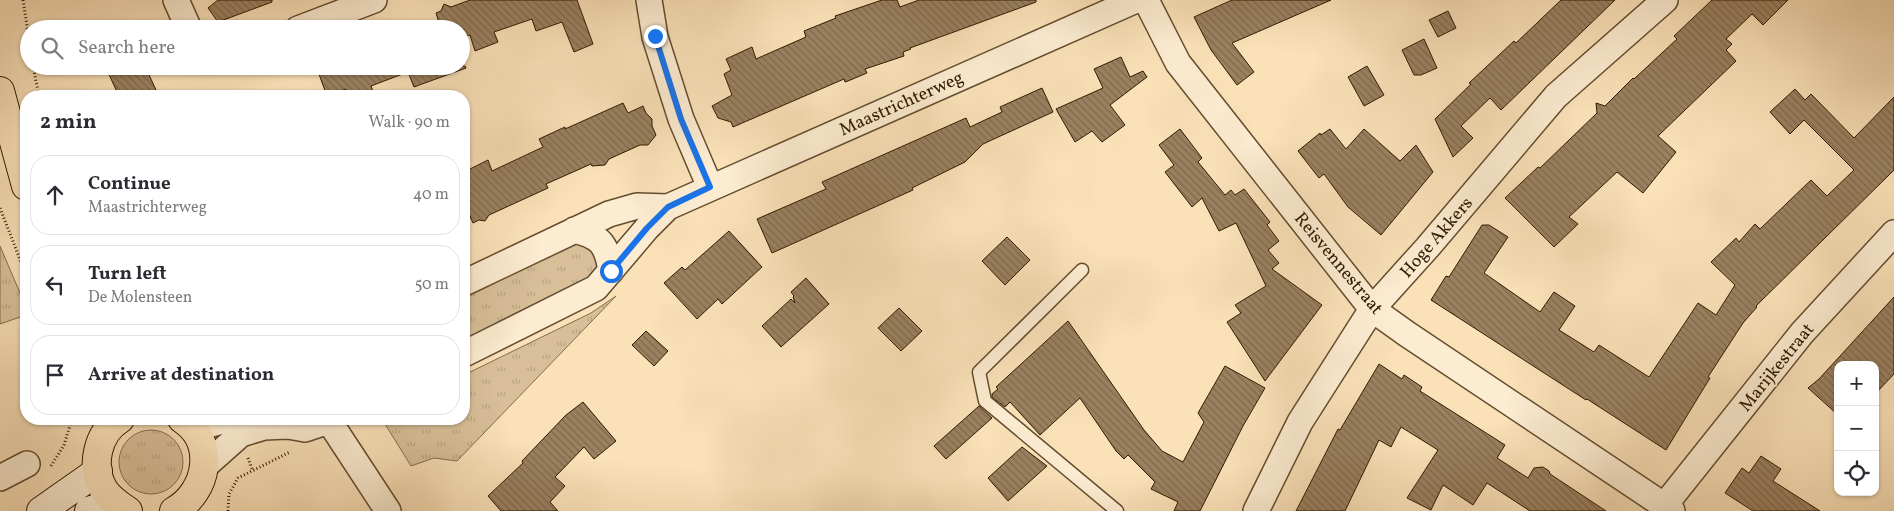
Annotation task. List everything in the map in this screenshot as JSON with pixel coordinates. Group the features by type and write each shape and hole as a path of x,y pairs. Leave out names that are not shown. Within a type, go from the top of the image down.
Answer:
{"main road":[{"path":"0,91 20,164"},
{"path":"110,508 98,471 97,453 103,436 112,425"},
{"path":"186,507 200,484 205,466 203,450 197,435 188,425"},
{"path":"41,511 98,471"}],"street":[{"path":"176,0 185,20"},
{"path":"322,20 374,0"},
{"path":"649,0 655,36 681,119 710,187"},
{"name":"Maastrichterweg","path":"470,351 596,288 647,228 668,207 1136,0"},
{"name":"Reisvennestraat","path":"1146,0 1178,63 1372,309 1668,509"},
{"name":"Hoge Akkers","path":"1256,511 1300,422 1372,309 1427,248 1556,96 1664,0"},
{"name":"Maastrichterweg","path":"470,280 609,214 637,206 668,207"},
{"path":"574,230 592,234 605,246 611,271"},
{"name":"Marijkestraat","path":"1668,509 1802,333 1894,233"},
{"path":"205,466 241,434 264,427 291,425"},
{"path":"335,425 388,511"},
{"path":"0,478 27,464"}],"lane":[{"path":"1082,270 979,372 985,401 1117,511"}],"path":[{"path":"23,0 26,20"},
{"path":"35,75 38,90"},
{"path":"0,208 20,260"},
{"path":"52,465 64,445 70,425"},
{"path":"228,511 229,494 238,478 252,469 294,450 291,425"}],"green space":[{"path":"569,240 598,248 601,275 470,344 470,289"},
{"path":"0,246 20,293 20,317 0,324"},
{"path":"616,296 457,461 434,458 411,466 386,425 470,425 470,372 591,313"},
{"path":"151,430 169,436 177,444 183,462 177,480 169,488 151,494 133,488 125,480 119,462 125,444 133,436"}],"building":[{"path":"218,0 272,0 272,2 223,20 217,20 208,8"},
{"path":"470,0 577,0 593,44 574,52 562,22 536,31 532,19 494,32 498,42 475,51 470,35 470,20 438,20 436,13 441,11 444,4 451,7"},
{"path":"882,0 897,0 900,7 919,0 1036,0 1036,2 910,48 903,52 904,56 865,69 867,73 845,82 844,79 733,127 731,122 718,118 712,106 732,95 724,74 731,70 726,59 752,47 756,59 806,37 804,31 836,18 835,16"},
{"path":"1232,0 1331,0 1232,43 1254,72 1237,85 1211,50 1194,17"},
{"path":"1561,0 1615,0 1501,110 1490,98 1461,126 1473,138 1453,157 1435,119 1471,84 1469,83 1514,41 1516,43"},
{"path":"1712,0 1788,0 1763,25 1752,14 1726,39 1732,44 1726,50 1736,61 1658,136 1676,152 1643,193 1617,172 1569,217 1578,224 1554,247 1505,198 1538,167 1540,168 1597,113 1596,103 1605,106 1677,39 1674,36"},
{"path":"1448,11 1456,28 1438,37 1429,20"},
{"path":"1424,39 1437,68 1421,75 1414,75 1402,50"},
{"path":"1121,57 1130,77 1143,71 1147,77 1110,105 1125,125 1102,142 1092,131 1075,142 1056,109 1103,88 1094,69"},
{"path":"1367,66 1384,95 1364,106 1348,77"},
{"path":"109,75 149,75 156,90 116,90"},
{"path":"319,75 400,75 371,86 373,90 325,90"},
{"path":"409,75 447,75 414,87"},
{"path":"1042,88 1053,112 983,144 965,162 912,188 913,190 772,253 757,219 826,189 822,182 966,118 970,127 1002,112 1000,107"},
{"path":"1795,89 1805,100 1811,94 1854,138 1894,97 1894,170 1756,306 1708,377 1710,378 1666,450 1431,300 1446,276 1449,277 1482,225 1489,225 1508,237 1484,273 1540,312 1554,292 1575,306 1559,330 1594,352 1599,345 1649,377 1698,303 1716,315 1735,285 1711,262 1736,238 1739,242 1755,224 1760,229 1811,180 1827,196 1854,170 1804,120 1790,134 1770,112"},
{"path":"623,103 628,113 643,106 646,113 652,119 652,126 656,135 648,145 640,145 609,159 605,165 592,166 591,164 546,184 548,188 489,215 485,221 479,220 473,223 470,216 470,169 488,160 492,171 543,147 539,139 565,127 565,129"},
{"path":"1180,129 1202,158 1198,162 1225,195 1231,190 1235,195 1244,189 1270,222 1267,225 1279,241 1268,250 1279,263 1272,269 1322,305 1265,381 1227,322 1241,313 1235,305 1266,286 1236,223 1219,231 1202,198 1192,207 1165,172 1174,165 1159,145"},
{"path":"1330,129 1346,149 1364,129 1400,161 1416,145 1433,172 1381,235 1348,207 1324,174 1319,178 1298,151 1320,133 1321,135"},
{"path":"729,231 762,267 722,304 718,299 697,319 664,283 682,267 685,270"},
{"path":"1007,237 1030,260 1005,285 982,261"},
{"path":"806,278 829,304 781,347 762,326 791,299 795,303 791,292"},
{"path":"1894,297 1894,374 1879,390 1879,361 1835,361"},
{"path":"899,308 922,331 901,351 878,328"},
{"path":"1068,321 1144,430 1162,451 1183,462 1204,422 1198,413 1225,366 1265,388 1243,426 1200,511 1174,511 1178,502 1151,489 1155,482 1128,455 1124,459 1116,451 1080,398 1040,435 1010,402 1005,407 992,397 992,394 998,389 996,387"},
{"path":"646,331 668,351 654,366 632,345"},
{"path":"1834,363 1834,411 1808,388"},
{"path":"1379,364 1402,379 1404,375 1422,387 1420,391 1505,445 1497,458 1528,478 1534,468 1543,467 1550,474 1606,511 1530,511 1487,483 1473,505 1443,485 1431,510 1407,498 1438,450 1401,427 1391,447 1379,440 1345,511 1296,511 1338,429 1340,430"},
{"path":"583,402 616,441 594,459 584,447 555,477 565,486 550,502 558,511 501,511 488,496 523,463 522,461 566,415"},
{"path":"979,406 992,418 946,459 934,446"},
{"path":"1022,447 1047,466 1008,501 988,478"},
{"path":"1761,456 1781,469 1773,481 1820,511 1753,511 1725,493 1742,468 1749,473"}],"route":[{"path":"611,271 647,228 668,207 710,187 681,119 655,36"}]}
